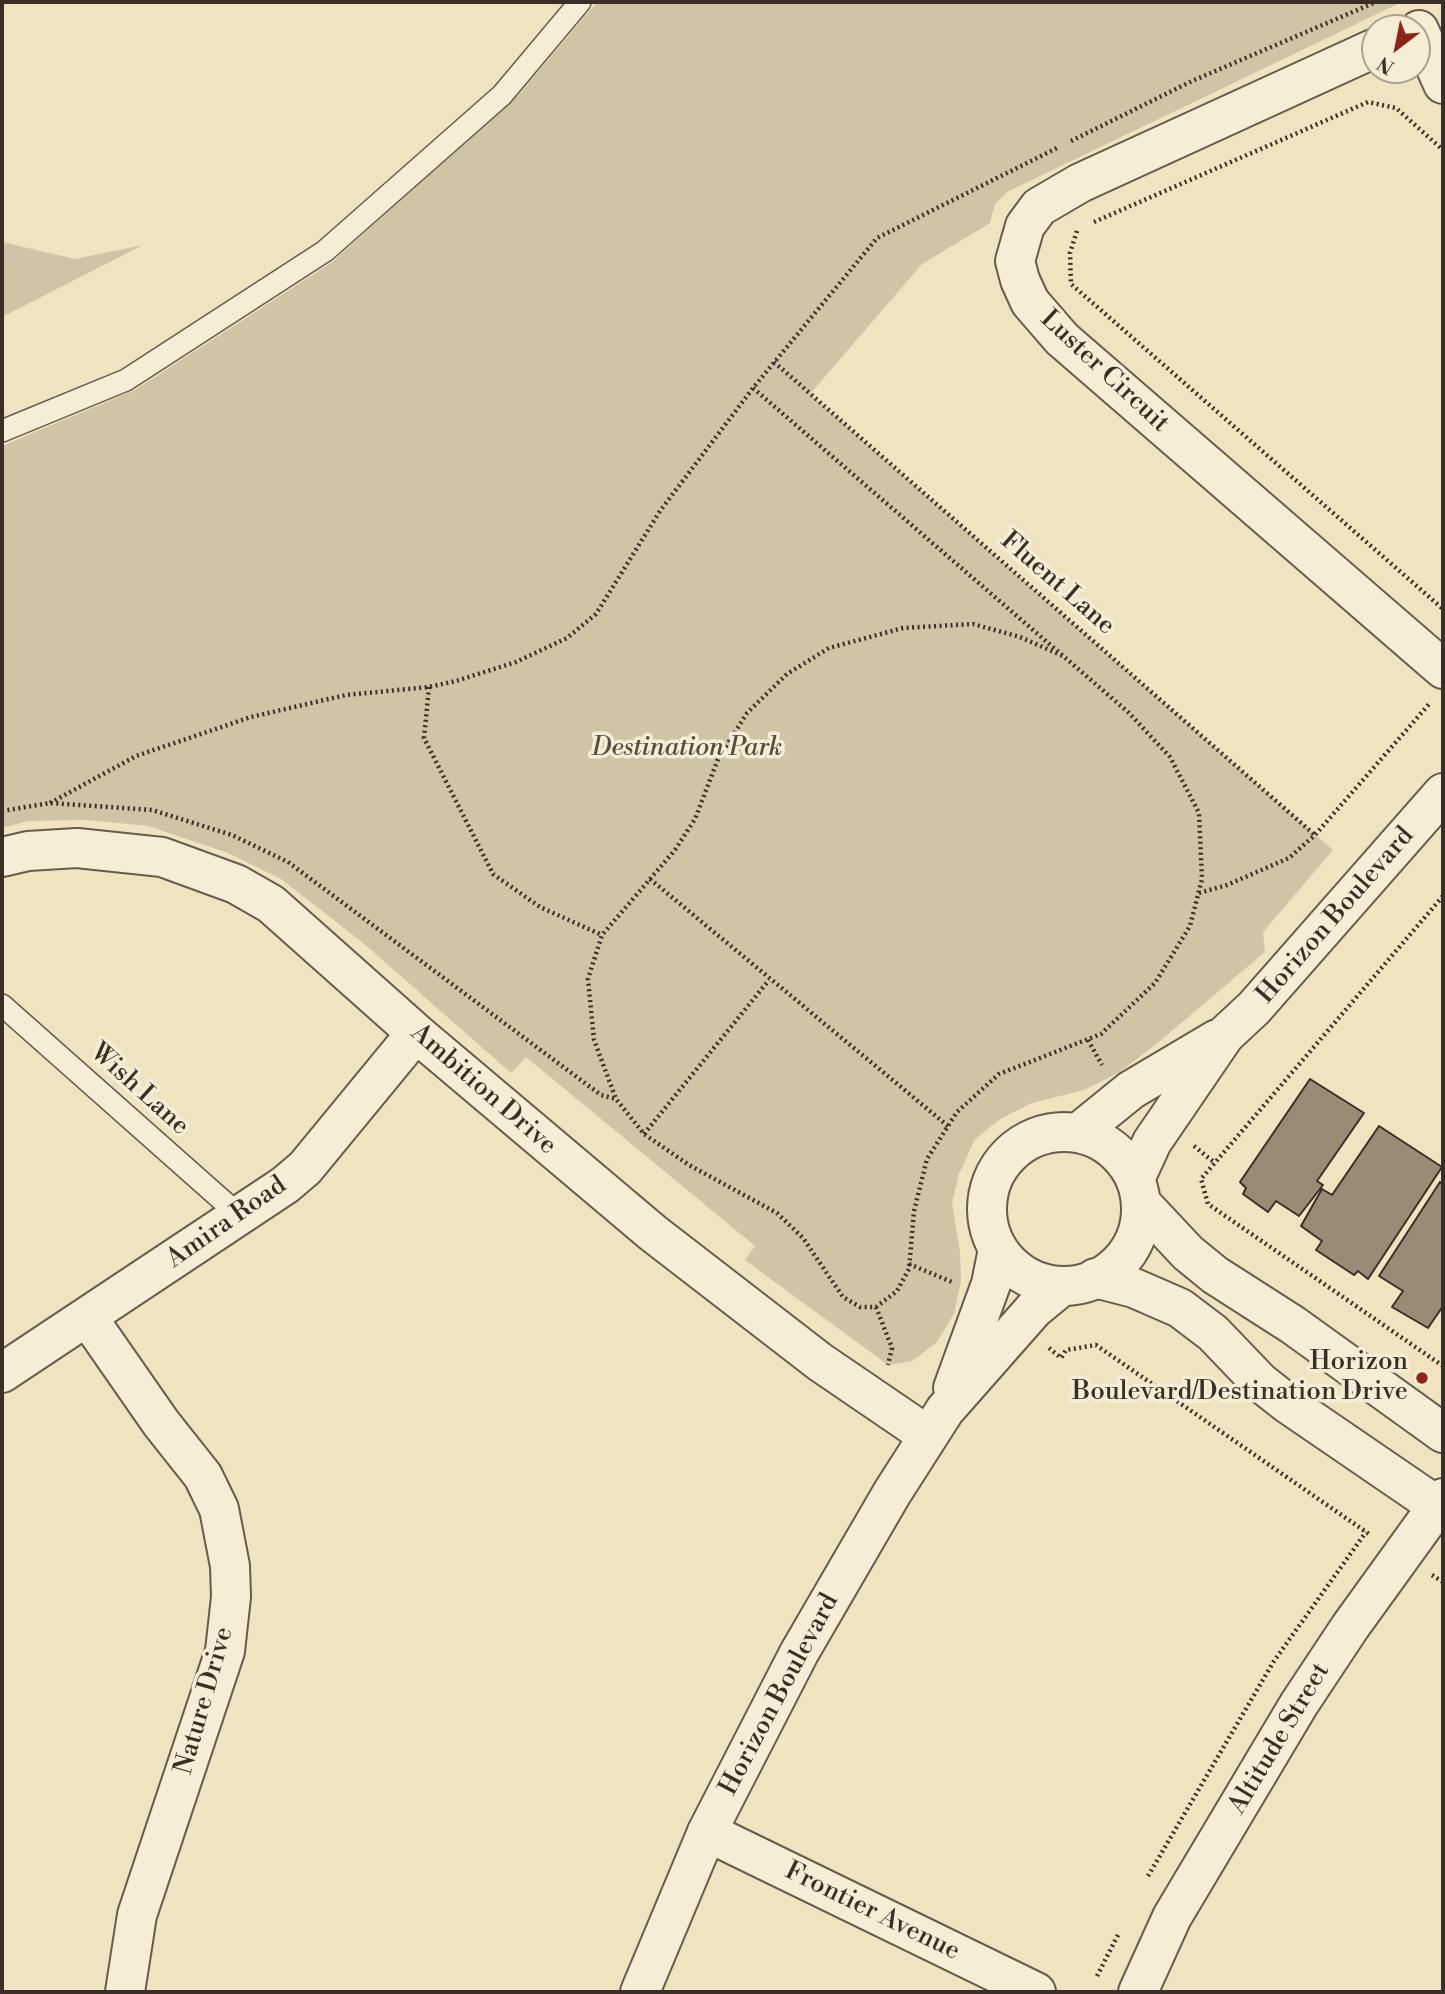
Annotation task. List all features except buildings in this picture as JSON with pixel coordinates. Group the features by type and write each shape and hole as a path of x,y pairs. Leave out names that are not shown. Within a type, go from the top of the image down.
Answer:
{"street":[{"path":"1431,43 1443,84"},
{"name":"Luster Circuit","path":"1361,54 1080,183 1038,207 1025,226 1015,261 1030,302 1062,339 1440,682"},
{"name":"Horizon Boulevard","path":"1138,1191 1164,1123 1225,1035 1254,1008 1443,793"},
{"name":"Ambition Drive","path":"2,857 28,851 77,848 162,857 236,884 271,904 416,1033 653,1233 820,1362 936,1422"},
{"name":"Amira Road","path":"2,1373 240,1216 305,1168 416,1033"},
{"name":"Horizon Boulevard","path":"1078,1133 1131,1090 1225,1035"},
{"path":"1441,1505 1288,1404 1198,1320 1166,1301 1134,1288 1079,1282 1040,1282 1020,1272 998,1250 989,1226 987,1200 994,1177 1008,1155 1028,1140 1052,1132 1078,1133 1102,1141 1122,1157 1138,1191 1188,1253 1215,1275 1293,1325 1443,1433"},
{"path":"1079,1282 1111,1271 1128,1252 1139,1229 1138,1191"},
{"name":"Horizon Boulevard","path":"640,1992 707,1832 799,1653 936,1422 985,1300 998,1250"},
{"name":"Horizon Boulevard","path":"936,1422 1034,1309 1079,1282"},
{"name":"Nature Drive","path":"88,1318 161,1423 203,1476 219,1508 230,1566 231,1597 225,1651 137,1915 125,1992"},
{"name":"Altitude Street","path":"1138,1992 1172,1917 1299,1704 1350,1627 1441,1505"},
{"name":"Frontier Avenue","path":"707,1832 1036,1992"}],"lane":[{"path":"2,431 126,380 325,251 502,94 580,2"},
{"name":"Wish Lane","path":"2,1005 240,1216"}],"path":[{"path":"2,811 50,803 136,756 251,717 346,695 429,687 516,662 567,638 596,614 660,511 753,387 877,238 1192,81 1376,2"},
{"path":"1090,224 1368,102 1396,108 1443,150"},
{"path":"1078,230 1070,253 1071,284 1443,609"},
{"name":"Fluent Lane","path":"774,362 1315,835"},
{"path":"753,387 1128,712 1170,757 1199,813 1202,879 1190,926 1155,983 1101,1034 999,1074 957,1112 927,1159 914,1211 909,1264 897,1291 876,1307 860,1307 842,1297 803,1237 777,1213 689,1165 643,1134 616,1099 594,1040 588,979 602,934 675,850 695,819 718,759 747,712 787,674 829,648 903,628 972,624 1020,637 1063,656"},
{"path":"1198,893 1227,885 1289,858 1315,835 1440,682"},
{"path":"429,687 424,738 493,874 540,907 602,934"},
{"path":"650,880 948,1126"},
{"path":"1443,896 1201,1179 1208,1204 1443,1366"},
{"path":"643,1134 769,980"},
{"path":"909,1264 959,1285"},
{"path":"876,1307 892,1348 886,1370"},
{"path":"1061,1358 1066,1350 1096,1345 1375,1538"}],"green space":[{"name":"Destination Park","path":"597,2 1402,2 1377,14 1361,14 1361,22 1007,192 995,204 990,223 922,264 810,394 1333,850 1263,932 1265,952 1154,1046 1118,1073 1084,1090 1032,1103 1002,1118 975,1139 959,1174 952,1203 960,1252 961,1280 954,1314 937,1342 912,1361 888,1365 745,1260 755,1246 526,1057 511,1073 362,942 281,879 228,853 148,826 87,820 28,821 2,828 2,446 135,390 331,263 520,93"},
{"path":"2,242 75,259 143,245 2,317"}],"place":[{"name":"Horizon Boulevard/Destination Drive","path":"1422,1378"}]}
